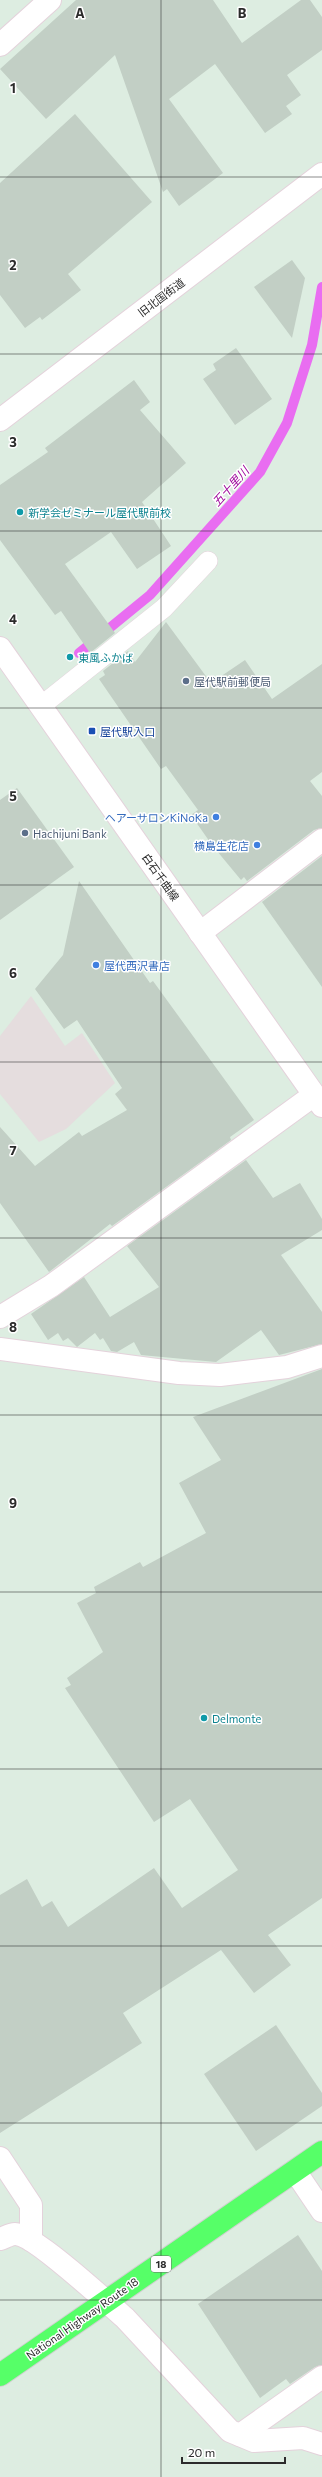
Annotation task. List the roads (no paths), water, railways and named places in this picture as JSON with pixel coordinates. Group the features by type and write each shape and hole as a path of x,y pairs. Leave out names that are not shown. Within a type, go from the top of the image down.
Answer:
{"highway":[{"name":"National Highway Route 18","path":"0,2375 322,2152"}],"street":[{"path":"0,44 50,0"},
{"name":"旧北国街道","path":"0,420 322,174"},
{"name":"白石千曲線","path":"0,648 318,1101"},
{"path":"200,932 322,840"},
{"path":"0,1317 51,1286 318,1101"},
{"path":"0,1349 180,1373 220,1375 287,1367 322,1356"},
{"path":"0,2158 31,2205 31,2240"},
{"path":"295,2171 322,2211"},
{"path":"0,2240 15,2234 31,2240 106,2301 125,2318 230,2431 254,2441 303,2438 322,2444"},
{"path":"240,2435 322,2377"}],"lane":[{"path":"41,706 164,608 208,561"}],"waterway":[{"name":"五十里川","path":"79,653 150,595 260,472 287,423 312,345 322,287"}],"place":[{"name":"新学会ゼミナール屋代駅前校","path":"20,512"},
{"name":"東風ふかば","path":"70,657"},
{"name":"屋代駅前郵便局","path":"186,681"},
{"name":"屋代駅入口","path":"92,731"},
{"name":"ヘアーサロンKiNoKa","path":"216,817"},
{"name":"Hachijuni Bank","path":"25,833"},
{"name":"横島生花店","path":"257,845"},
{"name":"屋代西沢書店","path":"96,965"},
{"name":"Delmonte","path":"204,1718"}]}
